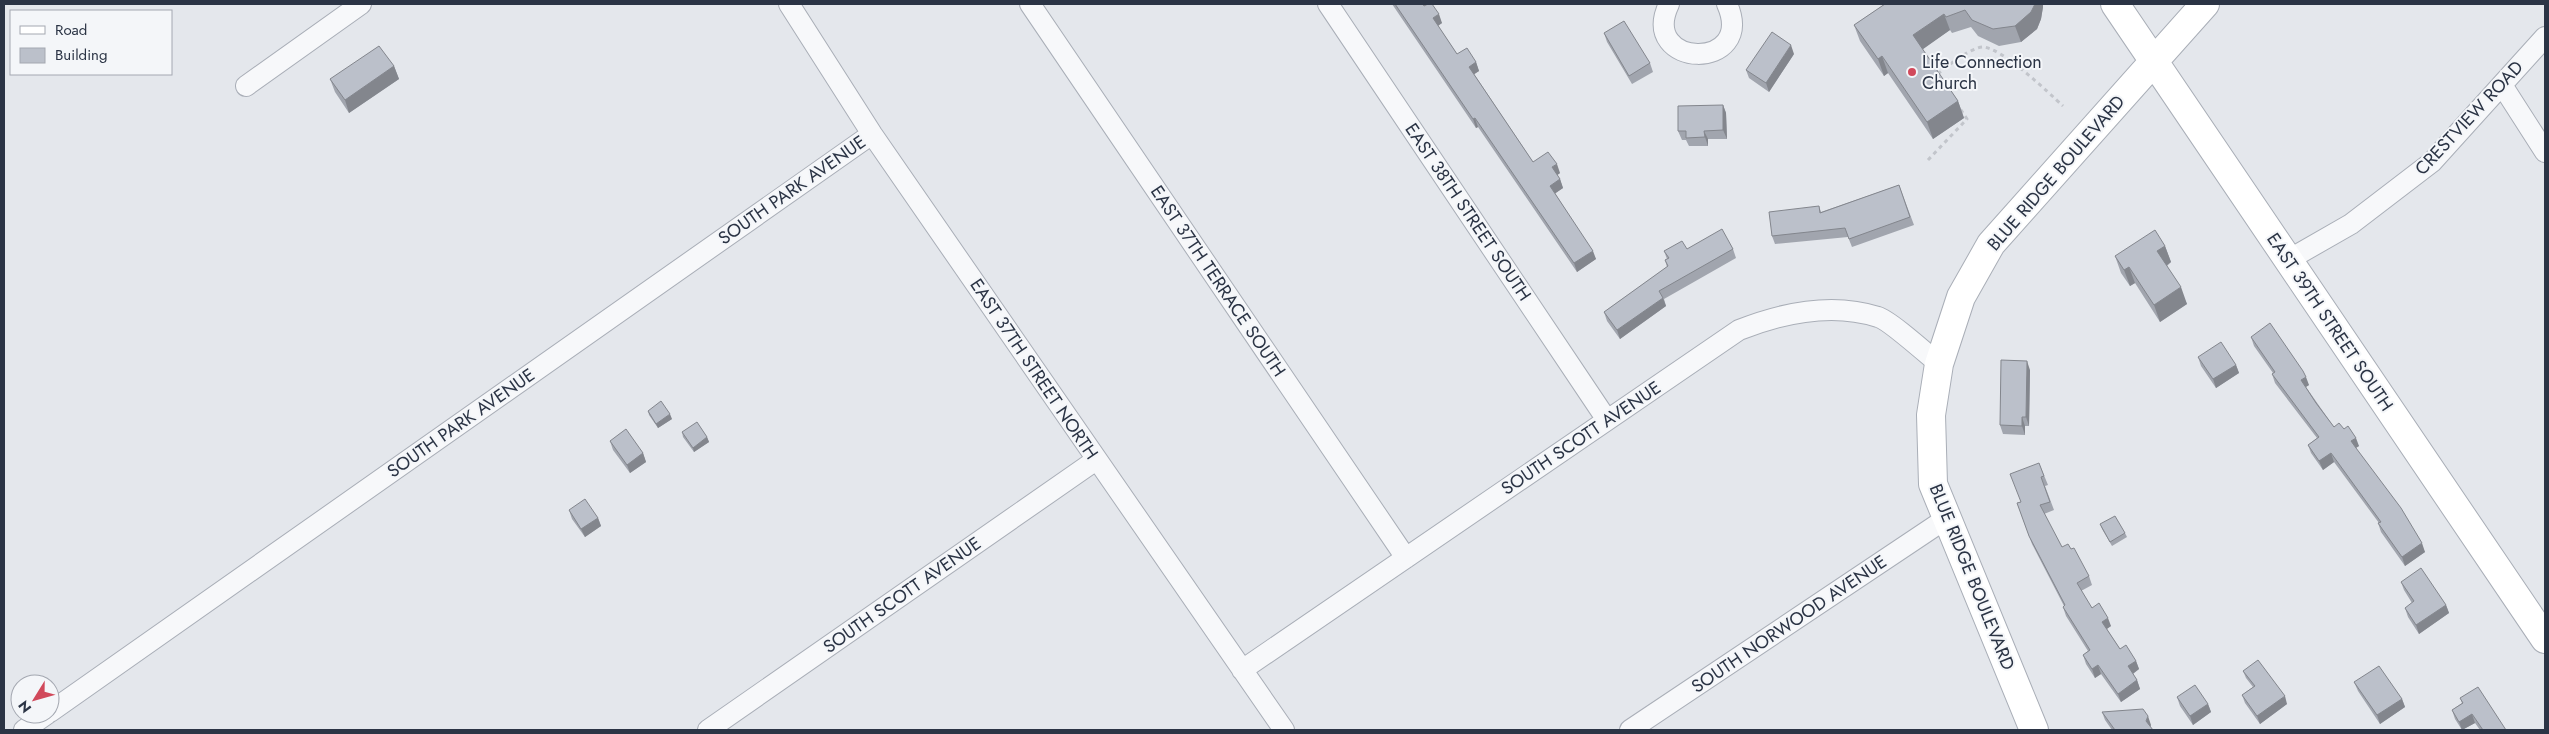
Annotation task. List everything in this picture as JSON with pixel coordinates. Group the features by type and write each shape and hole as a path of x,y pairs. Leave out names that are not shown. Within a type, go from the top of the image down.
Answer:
{"street":[{"path":"246,86 362,4"},
{"name":"EAST 37TH STREET NORTH","path":"790,4 872,134 1284,730"},
{"name":"EAST 37TH TERRACE SOUTH","path":"1030,4 1406,558"},
{"name":"EAST 38TH STREET SOUTH","path":"1328,4 1607,420"},
{"path":"1669,4 1665,13 1664,26 1669,39 1678,49 1690,55 1703,56 1721,47 1732,30 1732,17 1727,4"},
{"name":"EAST 39TH STREET SOUTH","path":"2115,4 2545,639"},
{"name":"BLUE RIDGE BOULEVARD","path":"2034,730 1933,484 1931,415 1939,364 1961,297 1991,244 2205,4"},
{"name":"CRESTVIEW ROAD","path":"2288,260 2351,224 2409,182 2432,162 2545,37"},
{"path":"2502,85 2545,152"},
{"name":"SOUTH PARK AVENUE","path":"60,705 872,134"},
{"name":"SOUTH SCOTT AVENUE","path":"1242,670 1739,330 1769,318 1800,312 1839,310 1880,317 1939,364"},
{"name":"SOUTH SCOTT AVENUE","path":"708,730 1096,460"},
{"name":"SOUTH NORWOOD AVENUE","path":"1630,730 1947,518"}],"path":[{"path":"1942,82 1937,74 1969,52 1983,47 1997,52 2022,70 2063,106"},
{"path":"1928,160 1967,119 1957,104"}],"building":[{"path":"1395,4 1423,4 1424,6 1432,4 1439,14 1433,18 1457,54 1467,48 1476,62 1469,67 1533,162 1548,152 1557,164 1552,167 1560,179 1550,186 1593,251 1574,263"},
{"name":"Life Connection Church","path":"1885,4 2035,4 2031,12 2015,26 1993,29 1972,20 1965,10 1946,17 1944,14 1913,35 1958,101 1927,122 1882,56 1878,59 1854,25"},
{"path":"1624,21 1650,63 1629,76 1604,33"},
{"path":"1772,32 1791,45 1766,83 1746,70"},
{"path":"379,46 394,66 345,100 330,79"},
{"path":"1723,105 1723,130 1704,131 1705,137 1686,138 1686,131 1678,131 1678,106"},
{"path":"1899,185 1910,217 1849,239 1845,228 1772,236 1769,212 1819,206 1820,213"},
{"path":"1722,229 1733,249 1659,291 1663,298 1617,330 1604,312 1668,266 1665,260 1669,258 1664,251 1682,241 1687,249"},
{"path":"2155,230 2165,246 2157,251 2181,287 2154,305 2129,267 2124,270 2115,256"},
{"path":"2270,323 2303,371 2306,377 2301,380 2316,403 2334,427 2339,423 2344,429 2348,426 2356,438 2351,441 2401,508 2422,543 2402,557 2378,523 2381,522 2331,453 2319,461 2308,445 2319,437 2272,374 2275,372 2251,337"},
{"path":"2221,342 2236,365 2213,379 2198,357"},
{"path":"2001,360 2027,361 2026,417 2022,417 2022,426 2000,425"},
{"path":"661,401 670,414 656,424 648,411"},
{"path":"697,422 707,437 693,448 682,432"},
{"path":"626,429 643,453 627,465 610,441"},
{"path":"2039,463 2044,476 2041,477 2050,502 2040,505 2062,547 2068,544 2071,549 2074,548 2089,576 2077,583 2092,608 2099,603 2108,618 2102,622 2120,649 2126,645 2136,661 2128,666 2137,680 2118,694 2098,665 2092,669 2083,655 2090,650 2063,607 2065,605 2029,536 2017,503 2021,502 2010,474"},
{"path":"585,499 598,518 581,529 569,510"},
{"path":"2115,516 2125,533 2110,542 2100,524"},
{"path":"2421,568 2446,605 2416,625 2405,608 2414,601 2401,582"},
{"path":"2258,660 2285,696 2257,716 2242,695 2255,686 2243,671"},
{"path":"2379,666 2402,699 2377,715 2354,682"},
{"path":"2195,685 2208,704 2190,716 2177,697"},
{"path":"2478,687 2506,730 2483,730 2472,714 2459,722 2452,710 2463,703 2460,698"},
{"path":"2143,709 2148,716 2146,721 2153,730 2115,730 2102,712"}],"place":[{"name":"Life Connection Church","path":"1912,72"}]}
